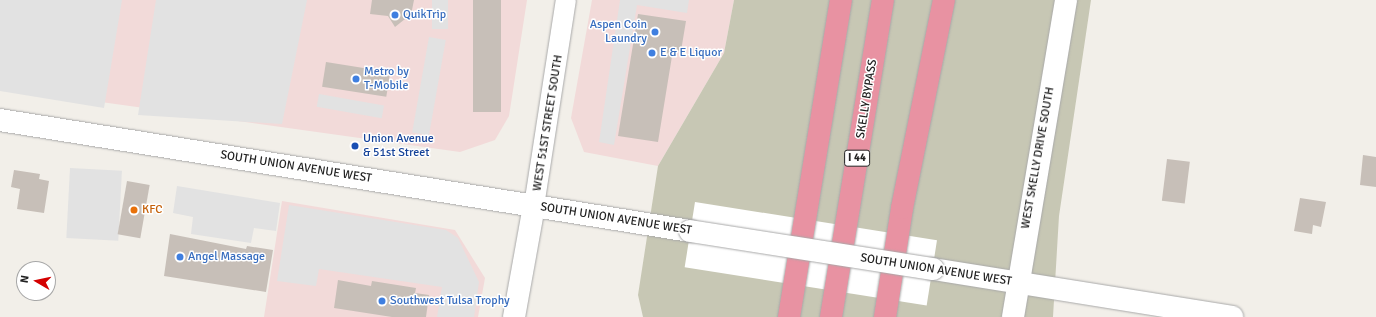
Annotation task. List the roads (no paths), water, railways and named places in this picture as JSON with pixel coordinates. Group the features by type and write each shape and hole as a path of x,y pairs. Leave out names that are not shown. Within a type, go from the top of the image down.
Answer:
{"highway":[{"path":"790,317 841,0"},
{"name":"SKELLY BYPASS","path":"831,317 883,0"},
{"path":"885,317 902,208 944,0"}],"street":[{"name":"WEST 51ST STREET SOUTH","path":"514,317 534,206 566,0"},
{"name":"WEST SKELLY DRIVE SOUTH","path":"1013,317 1066,0"},
{"name":"SOUTH UNION AVENUE WEST","path":"0,120 1232,317"}],"place":[{"name":"QuikTrip","path":"395,15"},
{"name":"Aspen Coin Laundry","path":"655,32"},
{"name":"E & E Liquor","path":"652,53"},
{"name":"Metro by T-Mobile","path":"356,79"},
{"name":"Union Avenue & 51st Street","path":"355,146"},
{"name":"KFC","path":"134,210"},
{"name":"Angel Massage","path":"180,257"},
{"name":"Southwest Tulsa Trophy","path":"382,301"}]}
